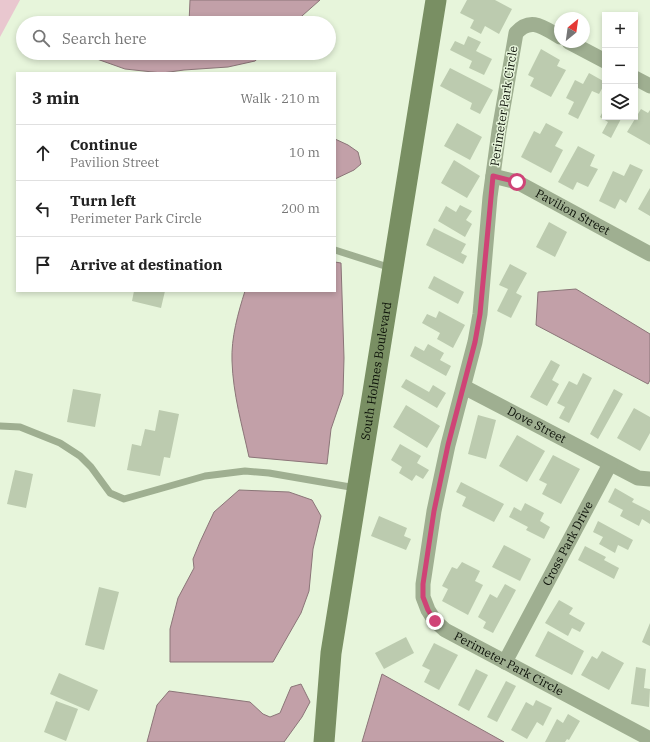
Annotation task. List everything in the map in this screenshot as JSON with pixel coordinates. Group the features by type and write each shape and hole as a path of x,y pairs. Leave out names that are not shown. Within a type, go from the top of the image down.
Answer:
{"main road":[{"name":"South Holmes Boulevard","path":"324,742 332,653 436,0"}],"street":[{"name":"Perimeter Park Circle","path":"554,34 537,25 529,24 522,27 516,33 499,131 493,176 480,314 475,342 448,445 434,511 423,584 423,597 428,610 435,621 445,630 650,739"},
{"path":"580,48 602,60"},
{"path":"638,80 650,86"},
{"name":"Pavilion Street","path":"493,176 517,182 650,254"},
{"name":"Dove Street","path":"464,387 610,464"},
{"path":"610,464 638,478 650,478"},
{"name":"Cross Park Drive","path":"505,662 610,464"}],"lane":[{"path":"336,250 393,269"},
{"path":"0,426 20,427 60,443 80,456 92,467 110,493 124,498 205,476 245,471 269,473 358,488"}],"shaded area":[{"path":"0,0 20,0 0,37"},
{"path":"190,0 320,0 302,16 189,16"},
{"path":"100,60 256,60 228,67 169,72 125,69"},
{"path":"336,139 358,152 361,164 354,170 336,179"},
{"path":"336,262 341,263 344,358 343,394 331,429 327,464 249,457 236,397 232,361 234,335 245,292 336,292"},
{"path":"576,289 650,334 650,380 648,384 536,325 538,292"},
{"path":"239,490 289,492 312,500 321,516 313,549 309,591 301,613 273,662 170,662 170,629 178,598 194,568 193,559 214,512"},
{"path":"382,674 504,742 362,742"},
{"path":"301,684 310,702 302,717 284,742 147,742 157,705 169,691 250,702 263,714 270,717 280,713 291,687"}],"building":[{"path":"467,0 495,0 512,9 499,34 485,26 481,34 470,28 474,20 460,13"},
{"path":"468,36 481,42 476,51 492,59 484,75 469,68 472,61 450,50 455,41 464,45"},
{"path":"541,49 560,60 557,66 566,70 551,97 530,86 534,78 528,75"},
{"path":"450,68 493,90 480,114 470,109 472,103 440,86"},
{"path":"589,73 602,80 602,88 599,94 592,91 578,119 568,114 574,102 566,98 575,80 583,84"},
{"path":"641,109 648,113 650,110 650,145 627,132 634,120 638,120 638,114"},
{"path":"605,120 620,120 611,138 602,133 608,122"},
{"path":"457,123 482,137 470,160 444,146"},
{"path":"546,123 563,132 555,146 563,150 551,173 521,157 534,131 540,134"},
{"path":"578,146 595,155 590,166 598,169 588,187 577,182 573,190 558,182"},
{"path":"454,160 480,176 467,198 441,183"},
{"path":"630,164 643,170 626,203 620,199 615,209 599,201 613,171 624,176"},
{"path":"650,188 650,216 638,209"},
{"path":"460,205 472,211 466,220 472,224 465,237 438,221 446,206 456,212"},
{"path":"549,222 567,232 555,257 536,247"},
{"path":"434,228 466,244 461,253 467,256 463,264 426,245"},
{"path":"510,264 527,273 516,293 522,296 511,318 497,311 508,289 499,285"},
{"path":"434,276 464,292 458,304 428,288"},
{"path":"134,292 165,292 161,308 132,301"},
{"path":"439,311 465,325 453,348 437,339 440,333 422,323 427,314 436,318"},
{"path":"428,344 444,353 440,360 451,366 446,376 410,356 415,346 424,351"},
{"path":"551,360 560,365 552,380 559,384 547,406 530,397"},
{"path":"583,373 592,378 569,423 559,418 565,407 557,403 569,381 577,385"},
{"path":"406,379 429,392 433,385 446,393 437,408 401,387"},
{"path":"73,389 101,394 95,427 67,422"},
{"path":"614,389 623,394 598,439 590,434"},
{"path":"406,405 440,426 427,448 393,427"},
{"path":"634,408 650,417 650,433 640,451 617,438"},
{"path":"159,410 179,414 170,458 164,457 160,476 127,470 132,444 141,446 145,429 155,431"},
{"path":"478,415 496,420 486,459 468,454"},
{"path":"517,435 545,451 527,482 499,466"},
{"path":"400,444 421,456 417,463 429,470 423,479 416,475 412,481 399,473 402,467 391,460"},
{"path":"553,455 580,469 561,504 542,494 547,484 539,480"},
{"path":"15,470 33,474 26,508 7,504"},
{"path":"461,482 504,504 494,522 462,506 466,497 456,492"},
{"path":"615,488 634,499 632,502 650,511 650,524 642,519 639,526 620,516 623,510 608,502"},
{"path":"525,503 544,513 540,521 550,527 544,539 526,530 528,527 509,517 514,507 521,511"},
{"path":"379,516 407,528 404,536 411,539 406,550 371,536"},
{"path":"598,521 633,540 628,550 618,545 615,553 599,544 603,537 593,532"},
{"path":"504,545 531,559 520,581 492,567"},
{"path":"585,546 606,557 604,560 619,568 614,579 578,560"},
{"path":"462,562 480,571 475,581 483,585 468,615 442,601 448,589 442,586 452,567 457,569"},
{"path":"505,584 516,590 493,633 483,628 486,622 478,617 490,594 497,598"},
{"path":"99,587 119,592 104,650 85,645"},
{"path":"559,600 573,608 569,614 585,623 580,632 572,628 568,636 545,623"},
{"path":"650,623 650,646 642,642"},
{"path":"548,631 584,651 572,675 535,656"},
{"path":"406,637 414,653 384,669 375,653"},
{"path":"434,643 458,655 439,690 424,682 430,670 422,666"},
{"path":"602,651 624,663 609,690 581,675 592,656 597,659"},
{"path":"636,667 646,669 644,688 650,689 649,707 631,704"},
{"path":"476,669 488,675 469,711 458,705"},
{"path":"59,673 98,690 89,711 50,694"},
{"path":"506,681 516,686 497,722 487,717"},
{"path":"536,700 552,708 543,726 537,722 527,739 511,730 526,702 533,706"},
{"path":"56,701 78,709 66,741 44,732"},
{"path":"568,714 580,721 569,740 567,739 565,742 545,742 557,719 563,723"}],"route":[{"path":"435,621 428,610 423,597 423,584 434,511 448,445 475,342 480,314 493,176 517,182"}]}
